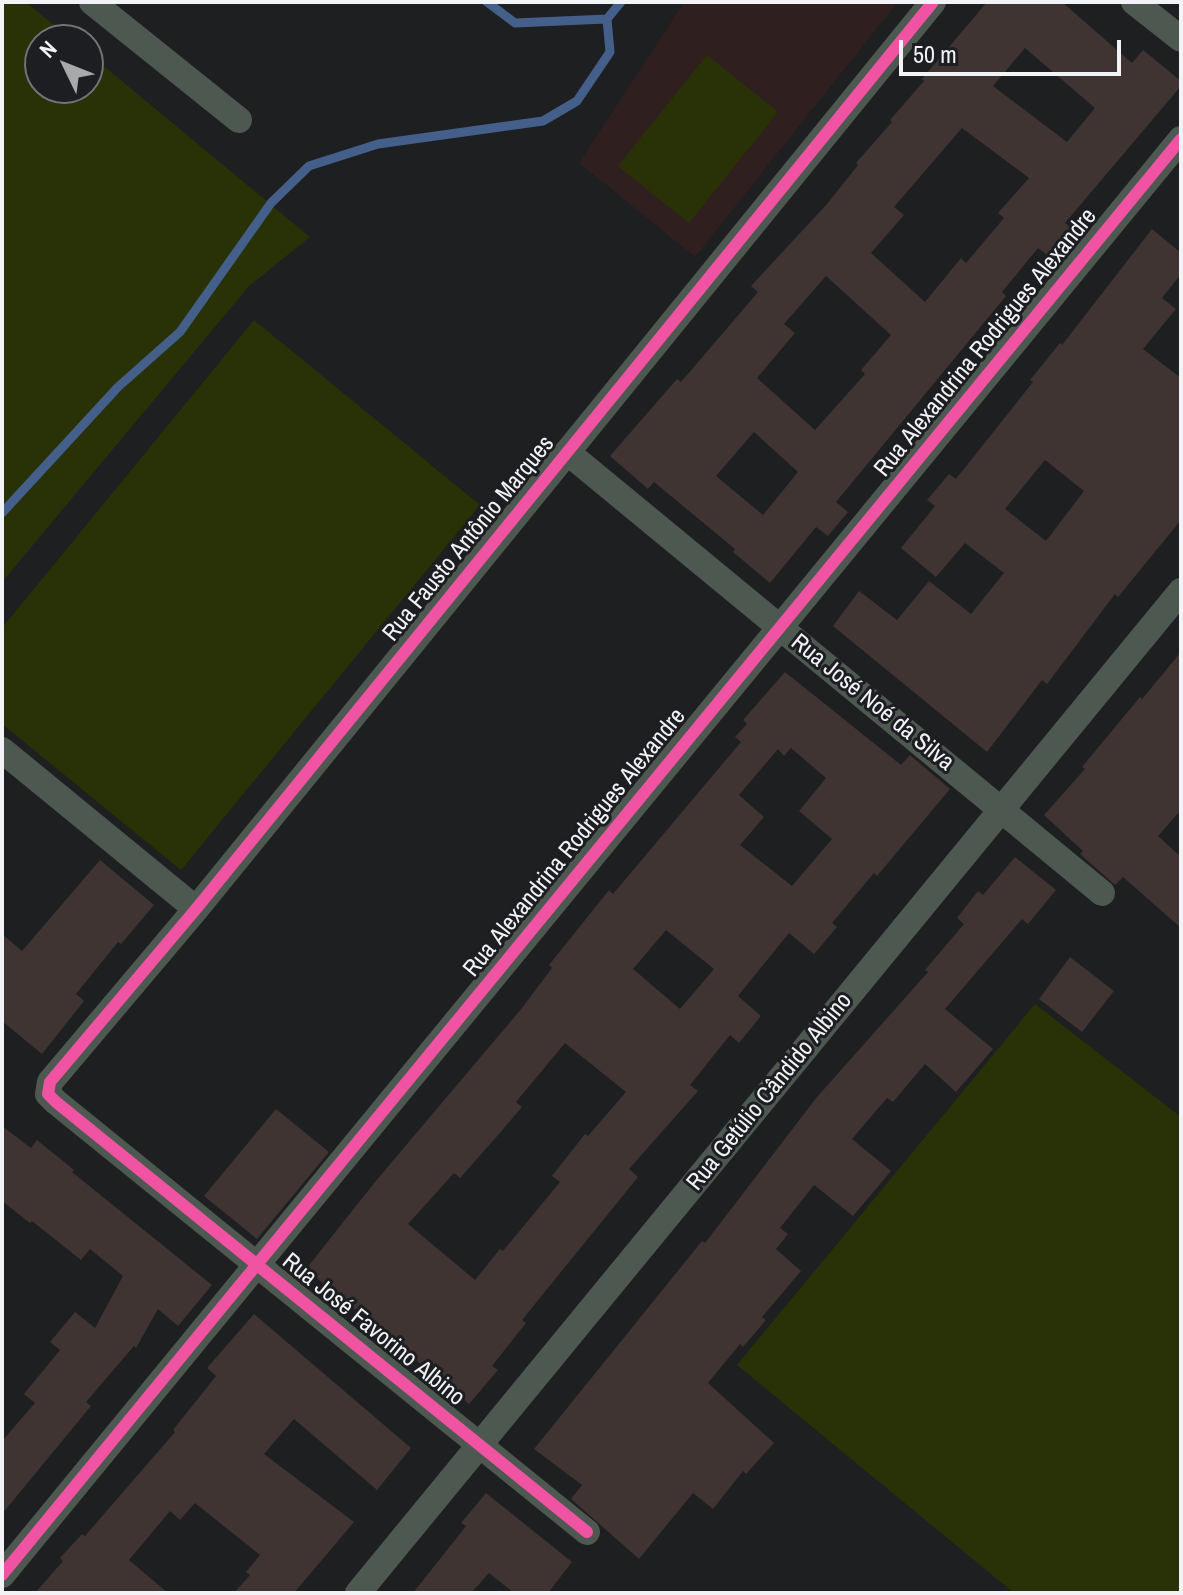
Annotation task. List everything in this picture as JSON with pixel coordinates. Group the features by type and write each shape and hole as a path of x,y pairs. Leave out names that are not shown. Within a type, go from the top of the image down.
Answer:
{"street":[{"path":"92,2 239,120"},
{"name":"Rua Fausto Antônio Marques","path":"56,1102 48,1094 50,1082 196,909 933,2"},
{"path":"1134,2 1181,39"},
{"name":"Rua Alexandrina Rodrigues Alexandre","path":"2,1575 1181,139"},
{"name":"Rua José Noé da Silva","path":"567,452 1102,893"},
{"name":"Rua Getúlio Cândido Albino","path":"358,1593 1181,591"},
{"path":"2,750 196,909"},
{"name":"Rua José Favorino Albino","path":"56,1102 587,1532"}],"shaded area":[{"path":"684,2 898,2 695,257 579,163"}],"green space":[{"path":"2,2 26,2 53,24 24,24 24,104 104,104 104,66 310,237 249,286 2,582"},
{"path":"707,55 778,112 689,223 618,166"},
{"path":"254,320 480,505 181,870 2,724 2,628"},
{"path":"1035,1004 1181,1117 1181,1593 1014,1593 737,1365"}],"building":[{"path":"987,2 1062,2 1132,63 1143,50 1181,81 1181,86 1065,223 1071,228 1047,255 1038,248 1002,292 1006,296 836,502 848,512 828,536 816,527 770,583 733,552 735,549 654,482 648,489 610,456 677,379 681,382 758,292 751,286 827,204 858,165 856,163 924,81 922,79","holes":["1025,48 1095,108 1067,142 993,86","962,128 1029,178 998,213 1004,218 966,263 961,258 925,302 871,253 904,215 894,207","826,276 891,335 861,370 865,374 815,430 757,378 795,333 784,324","754,432 798,472 763,515 716,476"]},
{"path":"1152,229 1181,253 1181,274 1162,298 1176,309 1143,349 1181,378 1181,520 1118,597 1115,594 1047,684 1042,680 987,752 833,626 859,591 897,620 929,581 971,614 1004,573 965,543 936,577 901,548 935,506 927,500 949,474 956,479 1033,382 1030,380 1060,343 1062,345","holes":["1045,460 1084,491 1046,541 1005,509"]},
{"path":"1181,652 1181,810 1158,836 1181,857 1181,928 1123,877 1115,885 1080,854 1083,851 1044,815 1085,769 1082,767 1140,697 1142,699"},
{"path":"785,672 901,765 910,755 950,789 877,876 874,873 832,923 837,927 814,954 789,933 738,996 761,1016 739,1043 730,1035 690,1085 698,1091 629,1169 638,1177 522,1320 526,1323 492,1366 498,1370 469,1404 306,1269 522,1008 552,968 549,965 609,890 613,894 741,742 735,737 747,724 743,720","holes":["791,748 826,778 799,811 832,839 792,886 740,845 764,817 739,795 778,749 784,756","666,930 714,969 680,1009 633,969","565,1043 626,1092 588,1136 585,1134 552,1176 560,1182 475,1280 408,1224 454,1173 460,1178 499,1134 522,1107 516,1102"]},
{"path":"1015,857 1056,890 1028,924 1022,919 945,1009 993,1049 956,1092 925,1064 893,1102 887,1098 852,1139 891,1171 853,1216 814,1185 780,1228 788,1234 776,1249 801,1271 762,1317 766,1320 743,1347 740,1344 708,1383 774,1443 746,1474 743,1471 713,1509 693,1493 639,1559 571,1499 582,1485 534,1449 702,1241 705,1243 817,1097 928,972 925,970 964,924 957,918 978,891 983,895"},
{"path":"100,860 154,905 121,944 118,942 76,994 84,1001 42,1054 2,1021 2,934 22,951"},
{"path":"1070,957 1114,991 1082,1032 1039,999"},
{"path":"276,1109 329,1152 257,1239 204,1196"},
{"path":"2,1126 31,1148 37,1140 212,1285 178,1326 158,1309 136,1348 134,1346 86,1402 91,1406 2,1514 2,1441 35,1403 24,1394 60,1350 50,1342 75,1312 95,1328 123,1276 90,1249 81,1260 2,1201"},
{"path":"254,1314 411,1448 377,1490 294,1419 264,1454 354,1522 294,1593 234,1593 250,1575 246,1572 260,1555 195,1503 180,1520 170,1511 129,1560 168,1593 35,1593 63,1561 60,1558 82,1534 85,1536 175,1432 173,1430 216,1376 207,1368"},
{"path":"486,1493 572,1562 548,1593 514,1593 489,1573 471,1593 413,1593 466,1526 461,1523"}],"waterway":[{"path":"487,2 515,23 607,19 621,2"},
{"path":"2,513 118,387 180,332 271,203 309,166 378,144 543,121 577,101 610,52 607,19"}],"cycle path":[{"path":"587,1532 56,1102 48,1094 50,1082 196,909 933,2"},
{"path":"2,1575 1181,139"}]}
